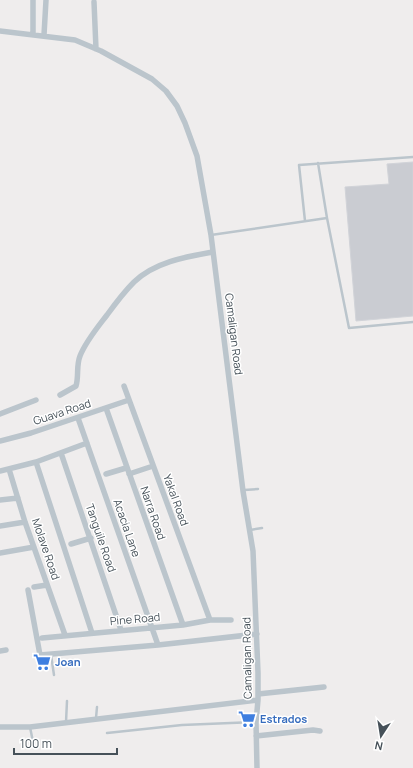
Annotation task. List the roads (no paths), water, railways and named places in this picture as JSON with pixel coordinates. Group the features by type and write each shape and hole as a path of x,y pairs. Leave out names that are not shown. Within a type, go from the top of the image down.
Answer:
{"street":[{"path":"33,0 33,34"},
{"path":"44,36 46,0"},
{"path":"94,2 96,49"},
{"name":"Camaligan Road","path":"0,31 75,40 96,49 152,79 166,91 175,102 185,123 197,156 211,235 243,490 253,551 257,634 257,768"},
{"path":"60,395 76,386 77,365 86,342 124,292 135,281 148,271 160,265 189,256 213,252"},
{"name":"Yakal Road","path":"124,386 210,620"},
{"path":"0,414 36,400"},
{"name":"Guava Road","path":"0,441 78,418 129,400"},
{"name":"Narra Road","path":"106,408 183,624"},
{"name":"Acacia Lane","path":"78,418 158,645"},
{"path":"0,471 36,462 87,443"},
{"name":"Tanguile Road","path":"61,453 122,630"},
{"path":"36,462 92,633"},
{"path":"106,474 153,466"},
{"name":"Molave Road","path":"9,469 25,522 65,636"},
{"path":"0,500 18,498"},
{"path":"0,526 25,522"},
{"path":"71,544 91,538"},
{"path":"0,553 34,547"},
{"path":"47,585 31,589 40,655 158,645 257,634"},
{"name":"Pine Road","path":"42,638 151,628 210,620 231,620"},
{"path":"0,728 30,727 324,687"},
{"path":"256,736 313,730 320,731"}],"lane":[{"path":"305,221 299,165 413,157"},
{"path":"318,163 327,218 349,328 413,322"},
{"path":"211,235 327,218"},
{"path":"243,490 258,489"},
{"path":"250,530 262,528"},
{"path":"51,654 54,675"},
{"path":"66,722 67,701"},
{"path":"96,718 97,707"},
{"path":"107,733 182,725 256,722"},
{"path":"30,727 33,742"}],"place":[{"name":"Joan","path":"42,662"},
{"name":"Estrados","path":"247,719"}]}
